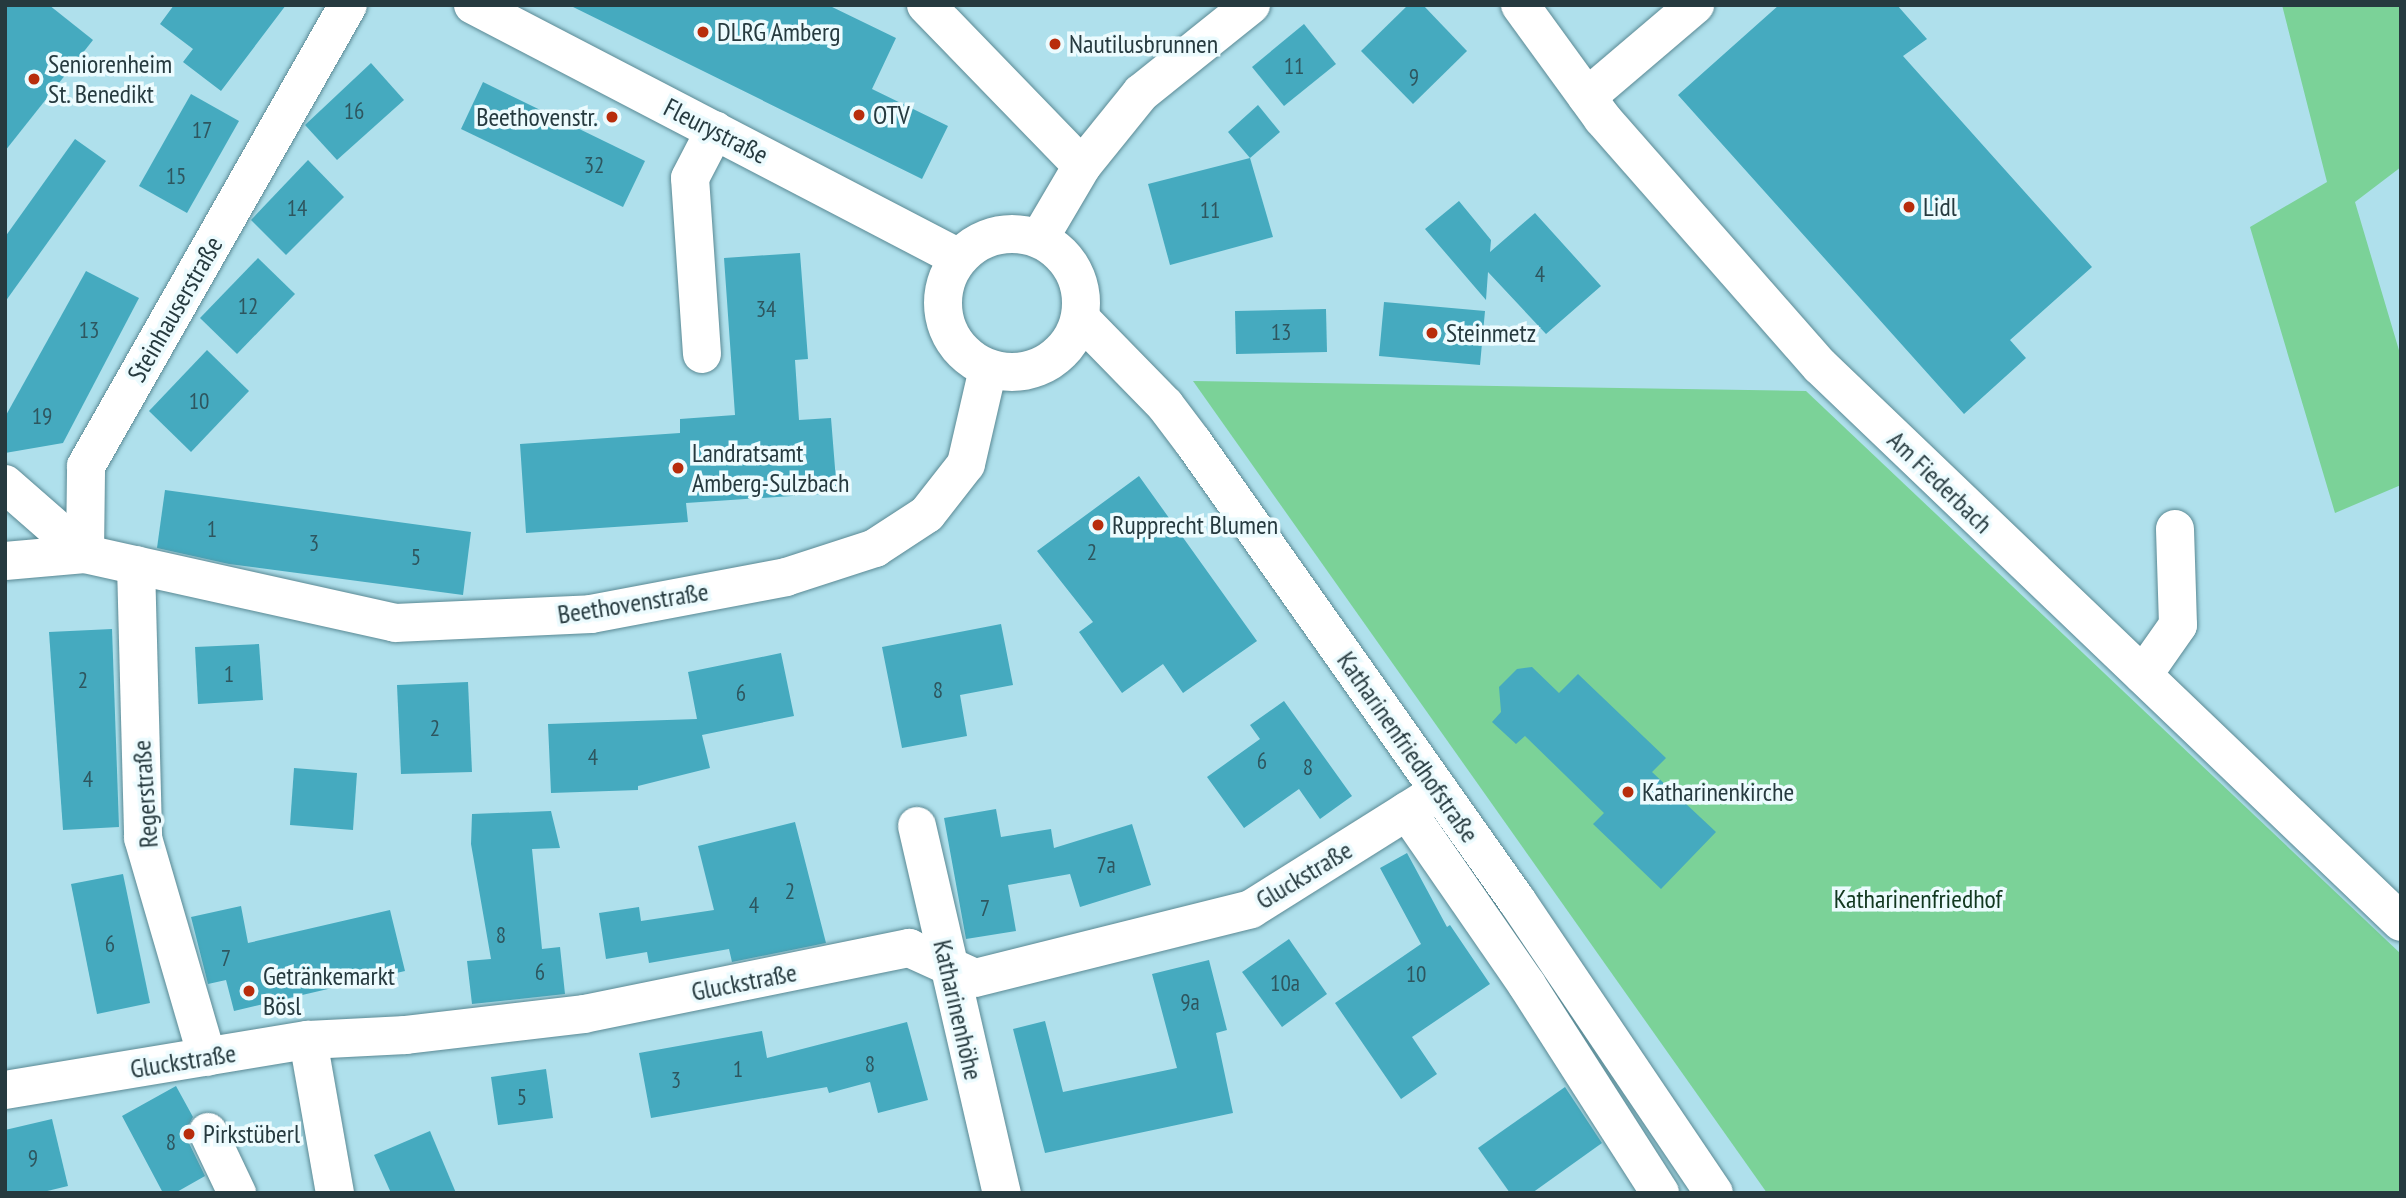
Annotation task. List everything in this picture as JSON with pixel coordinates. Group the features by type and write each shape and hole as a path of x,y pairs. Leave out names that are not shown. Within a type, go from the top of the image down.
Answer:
{"street":[{"name":"Steinhauserstraße","path":"85,554 86,466 348,5"},
{"name":"Fleurystraße","path":"473,5 959,258"},
{"path":"926,5 1082,166"},
{"path":"1039,239 1082,166 1141,93 1251,5"},
{"name":"Am Fiederbach","path":"1520,5 1587,97 1819,366 2401,922"},
{"path":"1587,97 1695,5"},
{"path":"702,354 690,178 715,130"},
{"path":"1000,234 1039,239 1059,252 1074,271 1082,294 1080,318 1072,340 1056,358 1035,370 1011,374 988,369 963,354 947,330 942,302 948,274 959,258 982,240 1000,234"},
{"name":"Katharinenfriedhofstraße","path":"1080,318 1165,405 1193,442 1439,791 1714,1193"},
{"name":"Beethovenstraße","path":"85,554 395,623 591,614 786,577 874,548 927,514 966,464 988,369"},
{"path":"5,484 85,554"},
{"path":"2143,675 2178,625 2175,528"},
{"path":"5,561 85,554"},
{"name":"Regerstraße","path":"136,565 143,838 207,1057"},
{"name":"Gluckstraße","path":"5,1090 308,1040 407,1035 584,1014 909,948 947,962 975,978 1251,909 1439,791"},
{"path":"1407,811 1527,985 1660,1193"},
{"name":"Katharinenhöhe","path":"917,826 1002,1193"},
{"path":"308,1040 335,1193"},
{"path":"208,1132 237,1193"}],"green space":[{"path":"2282,5 2401,5 2401,167 2355,202 2401,357 2401,485 2335,513 2250,227 2327,182"},
{"name":"Katharinenfriedhof","path":"1193,381 1806,391 2401,954 2401,1193 1767,1193"}],"building":[{"name":"Seniorenheim St. Benedikt","path":"5,5 49,5 93,40 5,151"},
{"path":"174,5 286,5 221,91 183,62 193,49 160,24"},
{"path":"569,5 828,5 896,38 872,89 948,126 922,179"},
{"path":"1408,5 1423,5 1467,51 1413,104 1361,51"},
{"name":"Lidl","path":"1779,5 1897,5 1927,39 1903,56 2092,267 2010,340 2026,358 1964,414 1678,95"},
{"path":"1304,24 1336,64 1284,106 1252,67"},
{"path":"371,63 404,100 337,160 305,125"},
{"path":"483,82 645,161 623,207 461,129"},
{"path":"191,94 239,121 187,213 139,186"},
{"path":"1258,105 1280,132 1250,158 1228,132"},
{"path":"75,139 106,161 5,302 5,237"},
{"path":"1250,158 1273,237 1170,265 1148,184"},
{"path":"308,160 344,197 286,255 251,220"},
{"path":"1459,201 1491,240 1490,252 1535,213 1601,286 1546,334 1488,272 1486,300 1425,229"},
{"name":"Landratsamt Amberg-Sulzbach","path":"800,253 808,359 795,360 799,420 831,418 837,493 686,503 688,522 526,533 520,444 680,433 680,419 735,415 724,258"},
{"path":"258,258 295,294 237,354 200,318"},
{"path":"86,271 139,298 63,443 5,453 5,417"},
{"name":"Steinmetz","path":"1384,302 1485,311 1480,365 1379,356"},
{"path":"1326,309 1327,352 1236,354 1235,311"},
{"path":"207,350 249,391 191,452 149,411"},
{"path":"1139,476 1257,641 1183,693 1163,664 1122,693 1079,632 1093,622 1037,551"},
{"path":"165,490 471,532 463,595 229,564 157,548"},
{"path":"1001,624 1013,685 960,695 967,736 902,748 882,647"},
{"path":"112,629 119,827 63,830 49,632"},
{"path":"259,644 263,700 198,704 195,647"},
{"path":"781,653 794,716 702,735 710,768 638,786 638,790 551,793 548,724 697,719 688,672"},
{"name":"Katharinenkirche","path":"1532,667 1559,693 1578,674 1666,758 1652,772 1716,832 1661,889 1593,824 1604,813 1525,736 1516,744 1492,722 1501,712 1499,687 1517,669"},
{"path":"468,682 472,772 401,774 397,685"},
{"path":"1284,701 1352,796 1320,819 1299,789 1244,828 1207,777 1260,739 1250,725"},
{"path":"294,768 357,773 353,830 290,825"},
{"path":"996,809 1001,837 1051,829 1054,848 1132,824 1151,885 1080,907 1070,874 1008,885 1016,931 966,939 944,818"},
{"path":"551,811 560,848 532,849 542,949 560,947 565,994 472,1004 467,961 491,959 471,844 472,814"},
{"path":"795,822 826,943 732,962 729,949 649,963 647,952 606,959 599,913 639,907 641,921 714,910 698,846"},
{"path":"1407,853 1447,927 1450,925 1490,984 1412,1037 1437,1074 1401,1099 1335,1003 1421,944 1380,868"},
{"path":"123,874 150,1003 97,1014 71,884"},
{"path":"241,906 248,943 390,910 405,971 234,1011 226,980 208,984 191,917"},
{"path":"1289,939 1327,994 1282,1027 1242,972"},
{"path":"1209,960 1227,1030 1216,1033 1233,1113 1045,1153 1013,1029 1045,1021 1063,1092 1177,1068 1152,974"},
{"path":"907,1022 928,1100 878,1113 870,1082 829,1093 827,1087 651,1118 639,1053 762,1031 767,1058"},
{"path":"546,1069 553,1118 498,1125 491,1077"},
{"path":"176,1086 193,1117 186,1130 188,1141 205,1176 175,1193 163,1193 122,1116"},
{"path":"1565,1087 1602,1143 1532,1193 1510,1193 1478,1148"},
{"path":"52,1119 68,1186 39,1193 5,1193 5,1130"},
{"path":"430,1131 456,1193 391,1193 374,1155"}],"place":[{"name":"DLRG Amberg","path":"703,32"},
{"name":"Nautilusbrunnen","path":"1055,44"},
{"name":"Seniorenheim St. Benedikt","path":"34,79"},
{"name":"OTV","path":"859,115"},
{"name":"Beethovenstr.","path":"612,117"},
{"name":"Lidl","path":"1909,207"},
{"name":"Steinmetz","path":"1432,333"},
{"name":"Landratsamt Amberg-Sulzbach","path":"678,468"},
{"name":"Rupprecht Blumen","path":"1098,525"},
{"name":"Katharinenkirche","path":"1628,792"},
{"name":"Getränkemarkt Bösl","path":"249,991"},
{"name":"Pirkstüberl","path":"189,1134"}]}
